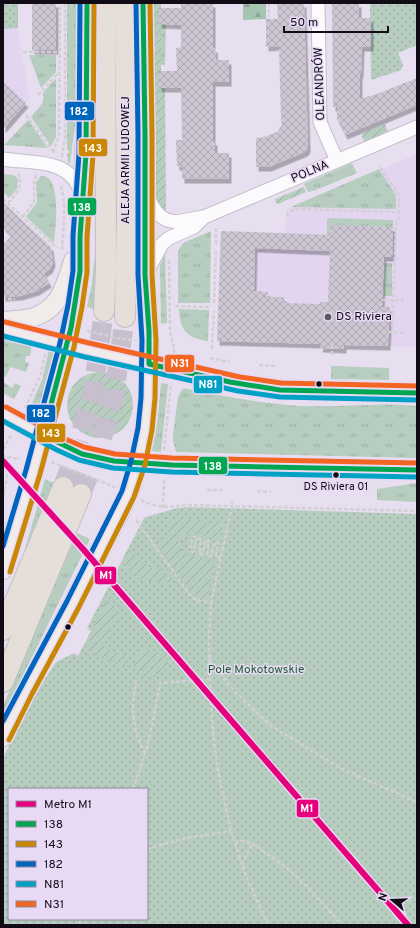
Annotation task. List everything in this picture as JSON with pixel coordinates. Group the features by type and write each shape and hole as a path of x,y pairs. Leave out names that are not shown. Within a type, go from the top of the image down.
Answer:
{"main road":[{"path":"3,570 43,435 67,345 74,312 80,271 80,237 87,116 87,3"},
{"name":"ALEJA ARMII LUDOWEJ","path":"104,311 106,269 105,3"},
{"name":"ALEJA ARMII LUDOWEJ","path":"125,3 127,222 125,317"},
{"path":"3,738 26,691 73,604 128,494 138,463 145,429 149,364 149,331 145,275 143,3"},
{"path":"3,321 30,318 40,314 57,301 64,288 80,237"},
{"path":"3,329 239,384 267,388 417,393"},
{"path":"3,413 68,448 96,458 138,463 417,470"},
{"path":"3,630 63,487"},
{"path":"3,682 81,494"}],"street":[{"name":"OLEANDRÓW","path":"318,3 320,122 337,161"},
{"name":"POLNA","path":"145,192 156,212 165,220 178,221 204,217 417,127"},
{"path":"3,159 36,161 61,169 75,179 83,201"},
{"name":"POLNA","path":"145,275 162,244 169,238 194,227 204,217"}],"path":[{"path":"51,157 60,135 60,3"},
{"path":"62,161 65,138 65,3"},
{"path":"269,3 269,17"},
{"path":"24,52 59,52"},
{"path":"38,94 59,72"},
{"path":"26,115 53,152"},
{"path":"379,165 399,195 399,218 396,224 392,332"},
{"path":"8,203 19,190 20,177 16,172"},
{"path":"23,217 34,202 34,182 39,172"},
{"path":"61,184 64,209 62,251"},
{"path":"3,199 57,248"},
{"path":"286,216 294,209 399,212"},
{"path":"216,225 216,244"},
{"path":"214,303 216,251"},
{"path":"169,258 170,331 174,354"},
{"path":"8,299 15,299"},
{"path":"383,300 404,300"},
{"path":"175,306 209,307"},
{"path":"212,349 214,311"},
{"path":"81,330 122,339 138,340"},
{"path":"388,332 403,333"},
{"path":"332,345 332,355"},
{"path":"26,406 41,374 46,349"},
{"path":"210,358 228,362"},
{"path":"260,365 277,366"},
{"path":"164,453 171,383"},
{"path":"3,448 10,437"},
{"path":"3,496 7,478 4,456 24,460"},
{"path":"47,461 59,464 118,488"},
{"path":"163,508 164,483"},
{"path":"207,490 225,490"},
{"path":"257,491 272,492"},
{"path":"140,500 163,508 187,505 232,504 417,511"},
{"path":"232,504 211,603 208,639 209,679 216,750 222,790 231,831 242,865 268,925"},
{"path":"136,520 190,595 196,600 211,603"},
{"path":"193,552 191,551 190,544 194,537 224,544"},
{"path":"193,552 197,538"},
{"path":"200,553 201,539"},
{"path":"200,553 208,540"},
{"path":"207,555 208,540"},
{"path":"211,556 216,542"},
{"path":"216,542 216,557"},
{"path":"193,552 221,558"},
{"path":"209,657 233,690 270,725 340,768 417,802"},
{"path":"132,788 145,754 160,683 209,679"},
{"path":"136,680 132,702 133,717 138,739 145,754"},
{"path":"148,850 186,838 231,831"},
{"path":"235,842 243,841 252,844 276,859 294,873 342,925"},
{"path":"242,865 252,844"}],"shaded area":[{"path":"3,3 18,3 18,28 22,59 27,76 25,78 30,98 3,129"},
{"path":"417,154 417,347 344,345 344,349 341,349 341,345 217,341 221,231 285,233 287,209"}],"green space":[{"path":"3,3 18,3 18,28 3,29"},
{"path":"67,3 78,3 78,102 70,164 68,162 67,153 69,153 69,151 67,150"},
{"path":"153,3 161,3 161,8 159,8 159,24 161,24 161,71 159,71 165,88 166,211 158,201 154,188"},
{"path":"243,3 266,3 266,19 243,20"},
{"path":"370,3 417,3 417,45 398,53 403,65 401,70 371,80"},
{"path":"161,24 166,24 165,65 161,65"},
{"path":"29,55 56,55 56,72 41,88"},
{"path":"56,78 56,137 51,146 31,117 42,103 44,97 43,93"},
{"path":"28,120 48,148 4,145"},
{"path":"385,124 388,132 365,143 362,136 363,133"},
{"path":"352,163 357,173 308,192 304,184"},
{"path":"379,169 396,195 396,209 291,207"},
{"path":"3,174 13,175 18,179 17,189 9,198 3,192"},
{"path":"41,176 48,178 55,193 56,216 54,243 26,217 37,202 36,182"},
{"path":"304,187 306,192 278,204 276,203 275,199"},
{"path":"327,219 393,220 393,227 331,225 331,235 327,235"},
{"path":"211,231 210,303 178,303 178,251 183,243"},
{"path":"97,234 95,309 87,307 92,284"},
{"path":"165,251 167,323 161,324 160,266"},
{"path":"385,263 392,263 392,296 384,296"},
{"path":"179,309 209,310 208,341 195,338 186,332 179,316"},
{"path":"3,339 32,345 30,356 26,356 25,362 29,363 26,372 10,367 6,377 3,375"},
{"path":"49,349 53,351 54,354 39,410 37,411 30,408 43,377"},
{"path":"331,366 389,368 389,380 331,379"},
{"path":"100,372 113,375 123,382 130,392 133,405 130,418 123,428 113,435 100,438 87,435 77,428 70,418 67,405 70,392 77,382 87,375"},
{"path":"3,382 12,388 15,383 21,386 14,399 3,393"},
{"path":"161,383 168,384 161,452 152,451 158,417"},
{"path":"183,388 240,399 298,406 417,406 417,458 176,452 173,434 178,397"},
{"path":"45,479 54,483 24,554 24,553"},
{"path":"417,483 417,502 377,500 377,489"},
{"name":"Pole Mokotowskie","path":"186,507 417,514 417,925 3,925 3,758 32,699 56,662 74,653 78,656 91,631 87,628 144,518 177,508"},
{"path":"182,516 211,524 216,521 224,520 220,540 189,534 181,536 179,541 180,549 185,553 215,560 207,601 198,599 191,594 154,542 161,540 168,534 168,524 171,520"},
{"path":"77,533 90,539 3,716 3,706"},
{"path":"128,548 149,567 163,570 171,576 172,581 167,583 141,580 132,575 121,563"},
{"path":"107,600 117,607 119,616 103,643 114,652 127,654 124,669 85,649 92,636 90,634"},
{"path":"144,649 155,651 164,656 168,663 166,670 163,673 151,677 143,677 143,675 149,670 145,666 136,674 135,660 138,654"}],"building":[{"path":"32,3 56,3 56,50 32,50"},
{"path":"181,3 213,3 213,48 215,48 216,60 229,60 229,82 213,82 213,141 215,141 215,153 229,153 229,179 182,179 182,167 177,166 176,140 182,140 181,88 159,88 159,71 177,71 176,48 181,47 181,25 159,24 159,8 181,8"},
{"path":"277,3 304,3 308,147 305,152 269,167 256,167 256,138 264,137 277,132 282,125 279,46 266,47 266,19 278,19"},
{"path":"332,3 359,3 359,18 371,18 371,47 362,47 360,99 417,78 417,105 345,135 337,119 337,107 333,107"},
{"path":"3,82 26,103 3,129"},
{"path":"3,202 51,247 53,262 50,269 44,273 49,283 37,291 20,296 3,297 3,245 12,235 3,227"},
{"path":"331,225 393,227 392,257 384,257 382,307 390,307 388,346 344,345 344,349 320,348 321,344 217,341 221,231 331,235","holes":["255,248 330,251 328,302 320,302 320,304 284,303 284,297 267,297 268,292 254,291"]}],"tunnel":[{"path":"63,487 74,457 93,391 104,311"},
{"path":"81,494 98,452 114,394 125,317"}],"metro line":[{"name":"M1","path":"3,461 83,549 408,925"}],"transit line":[{"name":"182","path":"3,546 26,470 60,343 73,271 73,236 79,154 80,3"},
{"name":"138","path":"87,3 86,154 80,237 80,271 71,328 43,435 82,454 114,461 172,465 417,470"},
{"name":"143","path":"10,572 40,474 74,347 82,307 87,272 87,237 93,155 94,3"},
{"name":"182","path":"3,721 67,601 122,491 131,461 138,428 141,398 142,340 138,275 136,3"},
{"name":"138","path":"143,3 145,275 149,331 149,364 230,382 280,390 417,393"},
{"name":"143","path":"9,740 79,607 134,497 145,465 152,430 155,398 156,340 152,275 150,3"},
{"name":"N31","path":"5,322 89,343 240,377 281,383 417,386"},
{"name":"N81","path":"3,336 85,357 238,391 280,397 417,400"},
{"name":"N31","path":"6,407 63,438 84,447 115,454 172,458 417,463"},
{"name":"N81","path":"3,421 79,460 113,468 172,472 417,477"}],"place":[{"name":"DS Riviera","path":"328,317"},
{"name":"DS Riviera 01","path":"336,475"}]}
